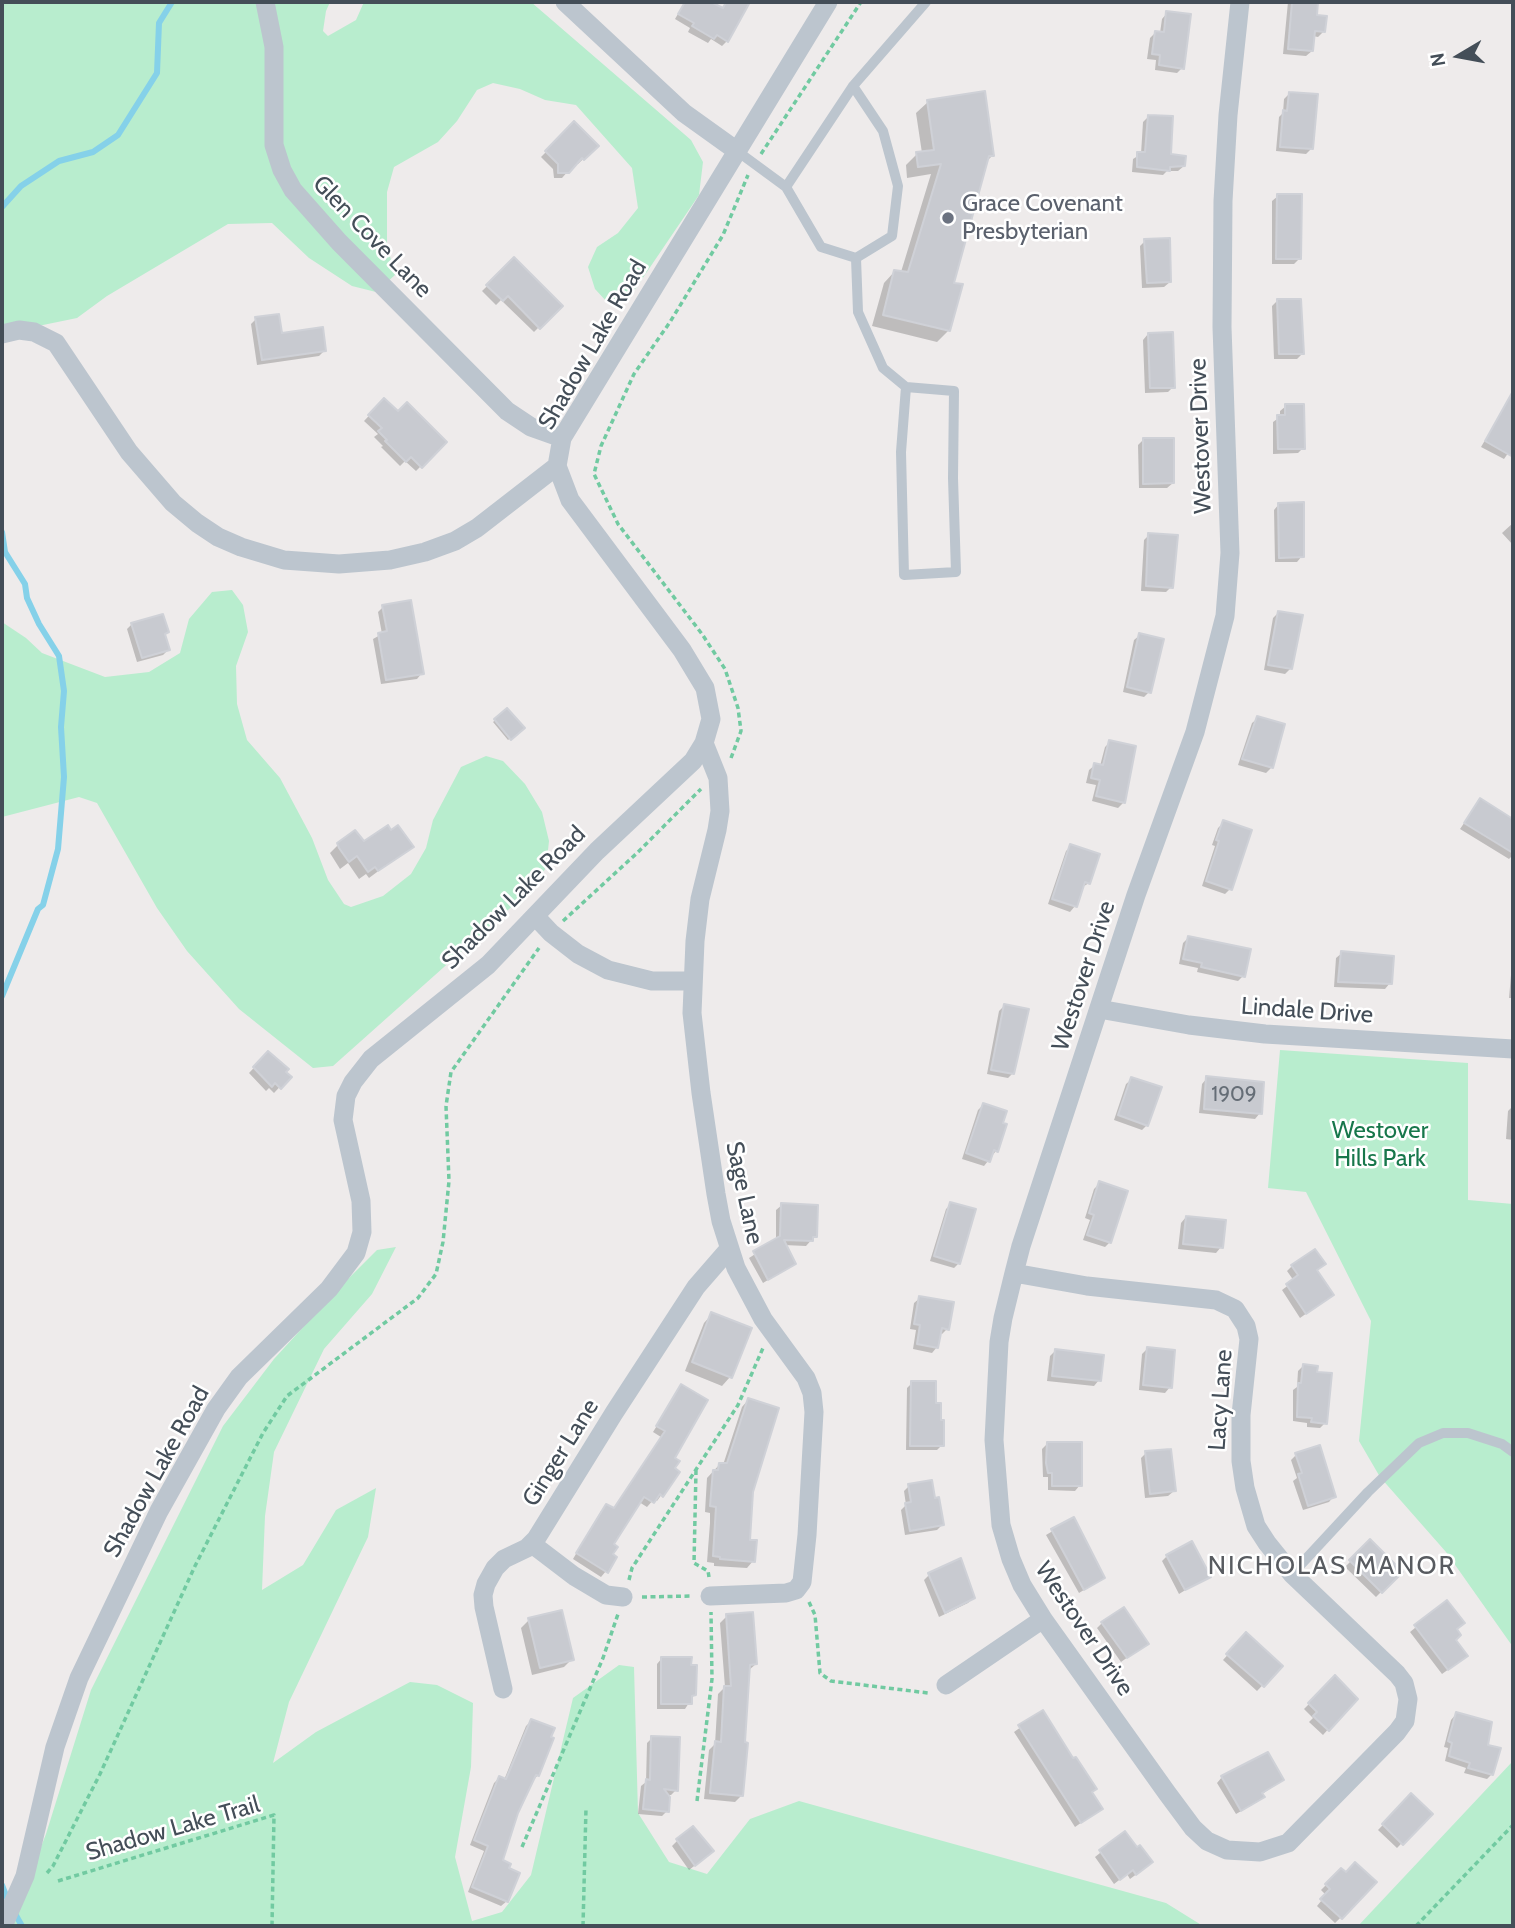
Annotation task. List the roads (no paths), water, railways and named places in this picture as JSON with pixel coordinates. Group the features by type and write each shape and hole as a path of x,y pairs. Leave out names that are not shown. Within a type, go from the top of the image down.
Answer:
{"street":[{"name":"Glen Cove Lane","path":"265,2 274,47 274,145 282,170 293,190 339,242 507,411 530,427 562,438"},
{"path":"565,2 684,113 737,151"},
{"name":"Shadow Lake Road","path":"3,1926 25,1876 55,1747 79,1678 159,1511 216,1409 239,1377 329,1289 356,1252 362,1232 362,1201 343,1120 346,1096 353,1082 371,1059 488,965 597,851 693,761 704,743 710,719 705,688 682,650 570,500 557,466 562,438 828,2"},
{"name":"Westover Drive","path":"1240,2 1228,115 1223,214 1222,340 1230,553 1227,601 1220,640 1195,732 1136,895 1045,1169 1014,1273 996,1367 994,1440 1001,1525 1022,1585 1043,1619 1194,1828 1207,1841 1227,1850 1253,1853 1267,1851"},
{"path":"2,334 19,330 34,332 56,343 129,452 173,503 218,537 284,560 339,564 390,560 425,552 455,541 477,528 557,466"},
{"name":"Sage Lane","path":"704,743 718,778 720,811 718,830 700,900 692,981 692,1013 701,1093 721,1220 729,1249 748,1294 806,1378 814,1412 802,1582 796,1590 786,1593 710,1596"},
{"path":"535,916 551,933 578,954 608,970 652,981 692,981"},
{"name":"Lindale Drive","path":"1099,1009 1189,1025 1253,1032 1513,1049"},
{"name":"Ginger Lane","path":"503,1689 483,1595 486,1584 504,1559 533,1544 696,1287 729,1249"},
{"name":"Lacy Lane","path":"1014,1273 1087,1286 1216,1300 1235,1309 1246,1325 1249,1339 1240,1441 1245,1488 1259,1531 1292,1574 1397,1674 1406,1689 1408,1707 1405,1721 1398,1732 1288,1843 1267,1851"},
{"path":"533,1544 574,1576 607,1595 623,1597"},
{"path":"946,1685 1043,1619"}],"lane":[{"path":"786,187 853,86 926,2"},
{"path":"737,151 786,187 821,247 856,258 892,236 898,186 883,131 853,86"},
{"path":"856,258 858,312 883,368 906,387 954,391 956,572 904,575 901,452 906,387"},
{"path":"1292,1574 1368,1492 1419,1443 1443,1433 1468,1433 1502,1444 1513,1452"}],"waterway":[{"path":"2,207 21,186 59,161 93,152 118,135 157,73 159,23 172,2"},
{"path":"2,532 5,552 25,584 27,598 39,624 59,656 64,691 61,727 64,777 58,849 43,905 38,909 2,996"},
{"path":"2,1885 9,1903"},
{"path":"14,1912 22,1926"}],"place":[{"name":"Grace Covenant Presbyterian","path":"948,218"}],"district":[{"name":"NICHOLAS MANOR","path":"1332,1566"}],"park label":[{"name":"Westover Hills Park","path":"1380,1145"}]}
